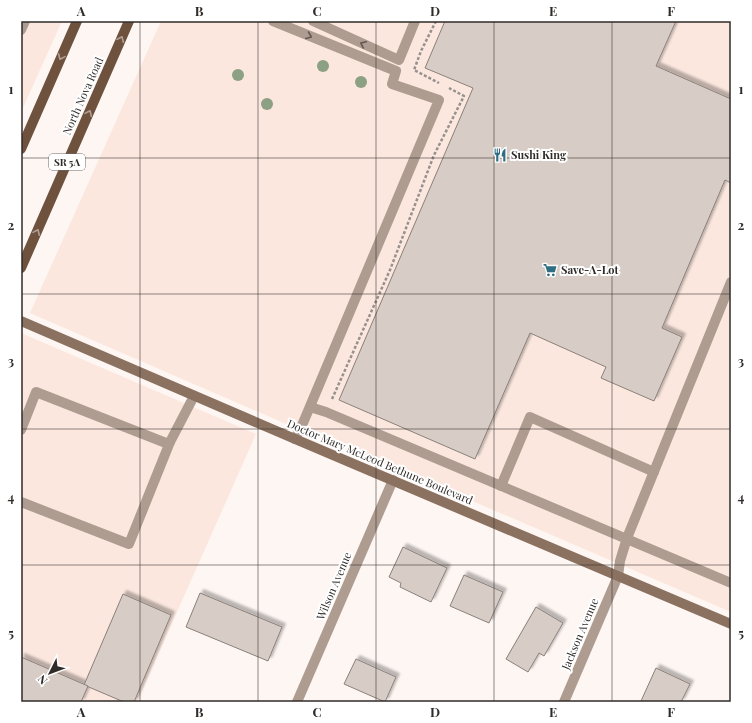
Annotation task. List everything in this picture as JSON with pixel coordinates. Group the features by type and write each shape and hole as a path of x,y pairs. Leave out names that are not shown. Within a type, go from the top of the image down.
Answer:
{"main road":[{"path":"21,149 77,21"},
{"name":"North Nova Road","path":"21,268 129,21"}],"street":[{"path":"21,30 25,21"},
{"path":"273,21 396,71 392,84 439,100 310,407 295,439"},
{"path":"313,21 399,60 415,21"},
{"name":"Jackson Avenue","path":"564,702 618,576 620,561 627,538 731,282"},
{"name":"Doctor Mary McLeod Bethune Boulevard","path":"21,320 194,396 731,624"},
{"path":"21,430 36,392 164,443 170,442"},
{"path":"21,502 129,544 170,442 194,396"},
{"path":"310,407 326,412 731,583"},
{"path":"501,486 530,417 654,472"},
{"name":"Wilson Avenue","path":"297,702 393,480"}],"shaded area":[{"path":"21,21 62,21 21,112"},
{"path":"161,21 731,21 731,612 407,473 300,430 30,313"},
{"path":"21,333 256,434 137,702 21,702"}],"building":[{"path":"445,21 676,21 656,66 731,99 731,183 725,180 662,328 682,337 654,401 601,378 606,367 530,333 475,459 339,400 473,88 425,68"},
{"path":"403,547 447,568 431,602 400,587 401,583 389,577"},
{"path":"464,575 503,592 489,623 450,606"},
{"path":"200,593 282,627 268,661 186,627"},
{"path":"123,594 171,615 134,702 124,702 84,685"},
{"path":"536,607 563,623 544,656 539,653 528,672 506,659"},
{"path":"21,657 88,686 81,702 21,702"},
{"path":"356,659 396,677 385,702 344,684"},
{"path":"656,668 690,684 681,702 641,701"}],"place":[{"name":"Sushi King","path":"500,155"},
{"name":"Save-A-Lot","path":"550,270"}]}
